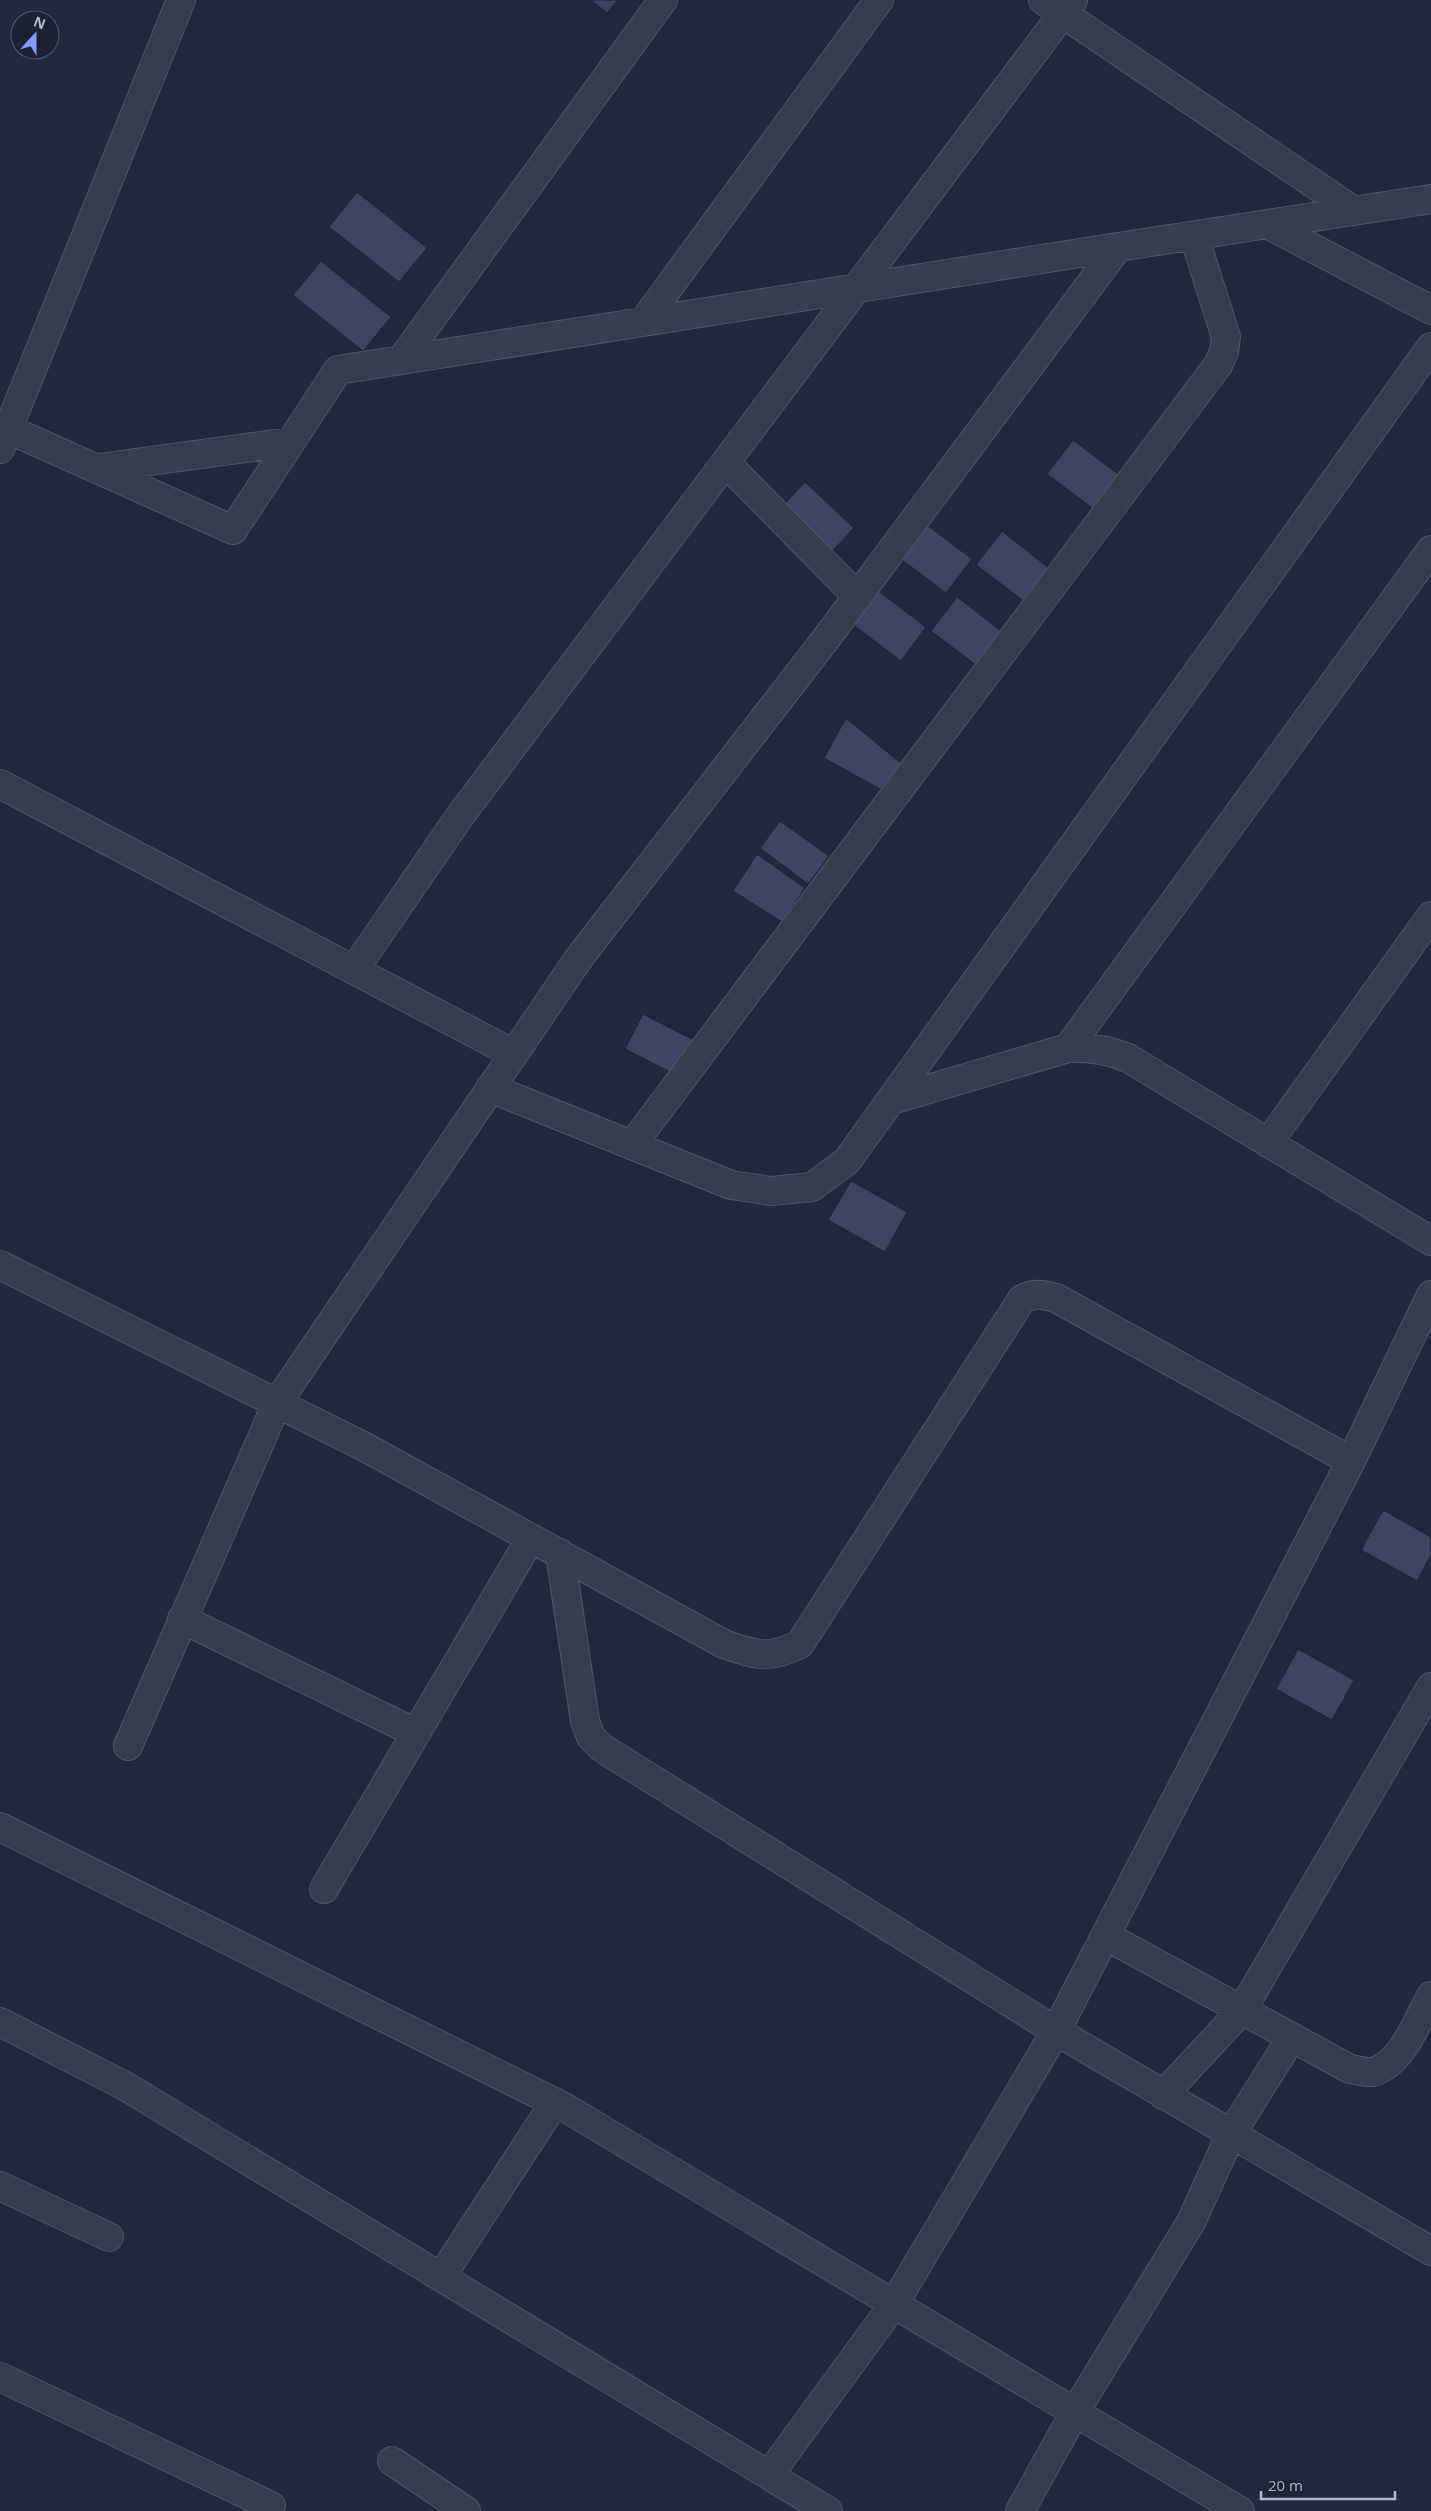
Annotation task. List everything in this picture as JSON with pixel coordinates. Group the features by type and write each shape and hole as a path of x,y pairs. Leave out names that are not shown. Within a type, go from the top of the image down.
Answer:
{"street":[{"path":"180,0 4,439 99,468 233,530 338,370 1431,199"},
{"path":"402,359 662,0"},
{"path":"644,321 880,0"},
{"path":"354,970 460,816 858,288 1060,5 1354,211"},
{"path":"1267,224 1431,310"},
{"path":"632,1145 1218,365 1224,352 1226,337 1194,236"},
{"path":"128,1746 277,1403 579,958 857,596 1118,247"},
{"path":"490,1088 731,1184 771,1191 812,1186 847,1161 1431,347"},
{"path":"99,468 290,442"},
{"path":"726,463 857,596"},
{"path":"1068,1048 1431,550"},
{"path":"0,784 514,1054"},
{"path":"1268,1143 1431,916"},
{"path":"891,1100 1068,1048 1092,1048 1128,1058 1431,1241"},
{"path":"0,1265 363,1446 724,1644 756,1655 783,1653 800,1644 1022,1299 1031,1295 1043,1294 1056,1298 1351,1460"},
{"path":"769,2475 894,2304 1056,2031 1351,1460 1431,1295"},
{"path":"324,1889 531,1538"},
{"path":"560,1553 585,1722 591,1737 617,1759 1056,2031 1431,2252"},
{"path":"182,1619 416,1733"},
{"path":"1163,2095 1242,2010 1431,1687"},
{"path":"0,1827 555,2102 1240,2511"},
{"path":"1106,1936 1350,2069 1372,2072 1388,2066 1401,2049 1431,1996"},
{"path":"0,2022 125,2086 828,2511"},
{"path":"1020,2511 1075,2412 1191,2222 1231,2134 1292,2037"},
{"path":"441,2276 555,2102"},
{"path":"0,2186 109,2237"},
{"path":"0,2377 271,2506"},
{"path":"392,2461 466,2511"}],"building":[{"path":"591,0 618,0 607,13"},
{"path":"357,192 427,248 399,282 329,227"},
{"path":"321,261 391,317 363,351 293,295"},
{"path":"1073,440 1122,477 1096,511 1047,474"},
{"path":"805,482 854,528 825,559 776,513"},
{"path":"923,522 972,559 946,593 897,556"},
{"path":"1002,531 1050,569 1025,602 976,565"},
{"path":"877,590 926,627 901,661 852,624"},
{"path":"957,597 1005,634 980,668 931,631"},
{"path":"846,718 903,765 880,789 824,758"},
{"path":"780,821 829,856 808,884 760,848"},
{"path":"757,854 805,888 782,922 733,891"},
{"path":"643,1014 694,1040 676,1075 625,1049"},
{"path":"851,1181 907,1212 885,1252 828,1220"},
{"path":"1383,1510 1431,1537 1431,1555 1417,1581 1361,1550"},
{"path":"1298,1649 1354,1680 1332,1720 1276,1689"}]}
